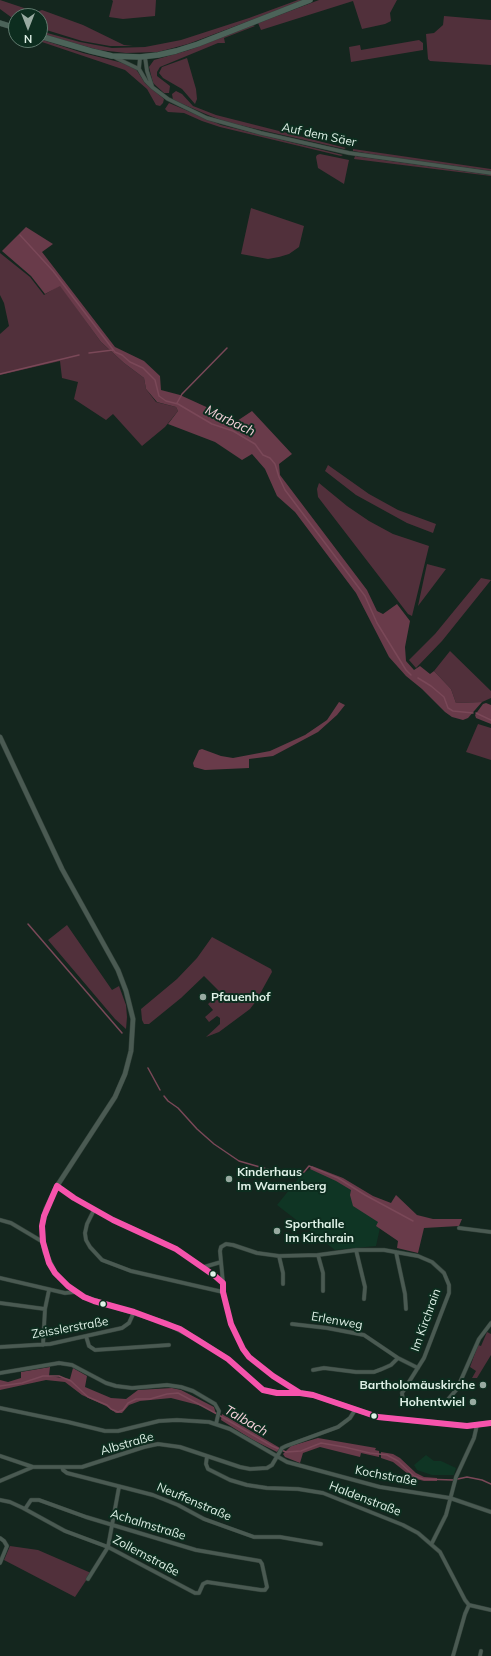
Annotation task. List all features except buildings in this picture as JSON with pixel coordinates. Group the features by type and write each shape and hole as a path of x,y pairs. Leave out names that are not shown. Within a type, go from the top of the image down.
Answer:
{"main road":[{"path":"48,39 91,52 112,56 143,57 176,51 310,0"}],"street":[{"path":"112,56 139,68 143,57"},
{"path":"143,57 152,87"},
{"name":"Auf dem Säer","path":"139,68 146,81 168,99 207,118 262,133 349,153 491,173"},
{"path":"0,737 62,869 116,966 126,991 132,1014 132,1051 122,1082 108,1111 57,1186 46,1209 42,1226 43,1242 45,1252 55,1273 75,1292 94,1300 134,1312 180,1329 197,1338 228,1359 263,1390 313,1395 378,1417 467,1426 491,1423"},
{"path":"57,1186 94,1210 122,1225 157,1239 204,1267 223,1283"},
{"path":"94,1210 87,1224 85,1233 86,1240 90,1247 102,1260 131,1271 222,1292 231,1324 243,1349 249,1357 273,1376 300,1393"},
{"path":"0,1220 11,1223 43,1242"},
{"path":"459,1228 490,1231"},
{"name":"Im Kirchrain","path":"222,1292 221,1247 226,1244 257,1253 279,1256 318,1255 356,1250 372,1250 418,1256 432,1262 444,1273 449,1285 447,1300 424,1358 402,1393 403,1400 412,1404 435,1406 446,1403 457,1389 479,1339 491,1323"},
{"path":"356,1250 365,1287 364,1299"},
{"path":"396,1252 405,1294 406,1309"},
{"path":"318,1255 323,1273 323,1291"},
{"path":"279,1256 283,1273 283,1284"},
{"path":"204,1267 221,1262"},
{"path":"0,1278 65,1293 75,1292"},
{"path":"43,1345 45,1309 49,1290"},
{"path":"0,1303 45,1309"},
{"name":"Zeisslerstraße","path":"0,1347 43,1345 126,1327 130,1323 134,1312"},
{"name":"Erlenweg","path":"292,1324 327,1328 364,1335 398,1358 418,1368"},
{"path":"86,1336 89,1346 95,1350 169,1345"},
{"path":"314,1370 324,1368 356,1372 374,1372 391,1364 398,1358"},
{"path":"0,1373 53,1363 66,1364 116,1386 132,1388 167,1385 181,1387 193,1391 215,1404 219,1412 217,1422"},
{"name":"Kochstraße","path":"0,1408 105,1431 118,1431 159,1422 177,1420 217,1422 286,1462 304,1468 380,1487 450,1498 491,1512"},
{"path":"277,1457 286,1446 338,1427 350,1418 355,1410"},
{"path":"432,1543 446,1515 454,1482 474,1438 476,1425"},
{"name":"Albstraße","path":"0,1481 33,1467 88,1466 144,1447 158,1444 180,1447 240,1467 258,1469 267,1468 277,1457"},
{"path":"0,1456 33,1467"},
{"name":"Haldenstraße","path":"206,1456 206,1464 208,1469 230,1480 267,1488 298,1489 323,1493 403,1524 432,1543 440,1552 465,1600 469,1604"},
{"name":"Neuffenstraße","path":"62,1467 63,1470 68,1473 119,1488 153,1495 178,1505 204,1519 254,1537 280,1537 321,1544"},
{"path":"88,1578 108,1547 119,1488"},
{"name":"Zollernstraße","path":"0,1500 10,1502 25,1509 65,1531 108,1547 195,1593 199,1592 202,1584 207,1582 265,1590 267,1585 264,1572"},
{"name":"Achalmstraße","path":"25,1509 31,1500 39,1500 86,1517 196,1550 260,1562 264,1572"},
{"path":"0,1538 4,1540 7,1546 0,1563"},
{"path":"453,1656 469,1604 491,1610"},
{"path":"480,1656 481,1651"}],"shaded area":[{"path":"0,0 24,8 8,8 8,15 0,9"},
{"path":"112,0 156,0 155,16 123,19 109,17"},
{"path":"298,0 305,0 188,44 158,52 126,53 99,50 48,36 48,33 80,42 112,48 145,47 181,40"},
{"path":"319,0 397,0 390,13 391,21 385,24 362,29 353,1 261,30 258,23"},
{"path":"48,12 83,25 124,45 133,46 110,46 82,41 48,30"},
{"path":"444,16 491,20 491,65 430,61 428,59 426,34 434,33 443,25"},
{"path":"253,25 255,26 224,38 225,43 218,43 160,67 157,72 157,76 170,86 169,93 164,93 153,83 149,67 154,60 189,50"},
{"path":"419,40 423,43 423,50 351,62 349,47 360,45 361,50"},
{"path":"48,42 83,53 123,63 136,69 145,83 164,99 163,103 160,106 156,105 147,89 125,70 48,44"},
{"path":"187,58 196,89 197,99 195,104 182,89 163,78 159,73 162,67"},
{"path":"176,91 182,94 193,106 216,115 346,148 344,149 226,122 173,100 172,94"},
{"path":"169,103 221,125 343,155 341,156 220,127 184,113 168,112 165,109"},
{"path":"353,149 491,169 491,171 388,157 353,151"},
{"path":"320,154 349,160 344,184 318,168 316,157"},
{"path":"355,156 491,175 491,176 354,159"},
{"path":"251,208 304,226 299,247 289,254 268,259 241,254"},
{"path":"26,227 53,244 42,252 115,347 144,361 160,376 161,390 180,395 237,421 252,411 292,454 279,464 280,475 367,590 377,611 383,614 397,604 410,621 405,647 406,661 414,670 420,666 430,674 434,671 451,689 456,703 482,702 468,718 463,720 452,717 445,712 422,689 406,676 389,657 356,593 295,512 277,496 265,469 252,454 242,460 215,442 168,424 178,411 176,407 157,402 146,389 144,378 124,363 101,342 60,286 45,294 31,276 2,251"},
{"path":"0,253 30,277 44,295 60,285 101,342 124,363 144,378 146,389 156,402 176,407 178,411 165,427 142,446 113,414 106,420 74,399 78,382 62,378 60,361 0,375 0,334 9,326 4,303 0,295"},
{"path":"328,465 369,494 398,510 436,524 433,533 407,523 356,495 325,471"},
{"path":"319,483 347,506 369,521 393,534 429,546 412,616 408,614 318,497 317,489"},
{"path":"427,564 446,569 418,606"},
{"path":"481,578 491,580 442,641 416,668 409,660 435,634"},
{"path":"450,651 491,691 491,698 482,702 456,703 451,689 434,671"},
{"path":"339,702 345,705 337,715 318,732 273,756 249,759 249,768 205,770 194,767 193,763 199,750 202,749 221,756 233,758 270,751 305,735 327,720"},
{"path":"486,703 491,705 491,724 476,718 475,715 483,704"},
{"path":"478,724 491,728 491,760 466,752"},
{"path":"67,925 112,990 119,986 126,1005 126,1029 115,1019 48,940"},
{"path":"212,937 271,969 272,972 250,1009 219,1032 206,1037 220,1024 220,1018 217,1016 209,1022 205,1017 213,1010 208,1004 221,993 204,976 181,998 149,1024 144,1024 141,1009 177,979 197,958"},
{"path":"312,1166 343,1178 373,1196 391,1203 396,1195 417,1215 433,1219 462,1219 459,1226 424,1228 418,1253 397,1248 398,1241 376,1226 378,1222 353,1206 350,1195 351,1190 310,1169"},
{"path":"313,1168 353,1190 381,1223 376,1246 335,1250 277,1205 302,1174"},
{"path":"487,1332 491,1334 491,1355 477,1378 472,1378 476,1371 470,1367 478,1345 481,1346"},
{"path":"50,1367 49,1376 70,1379 73,1368 87,1376 85,1387 111,1398 126,1399 138,1390 172,1388 181,1390 214,1407 216,1414 202,1406 171,1398 140,1401 129,1405 122,1413 116,1413 106,1406 82,1395 65,1382 46,1380 0,1390 0,1380 8,1382 21,1378 21,1372"},
{"path":"222,1414 280,1448 277,1452 253,1440 221,1420"},
{"path":"318,1438 376,1448 375,1450 379,1451 379,1457 361,1453 360,1457 320,1447 303,1453 300,1463 285,1457 283,1454 291,1446"},
{"path":"381,1452 393,1454 400,1458 416,1473 424,1477 437,1478 437,1481 424,1481 413,1478 393,1462 381,1458"},
{"path":"426,1455 434,1461 441,1461 456,1468 454,1475 432,1475 417,1470 414,1465"},
{"path":"10,1546 38,1550 91,1573 75,1597 4,1560"}],"waterway":[{"name":"Marbach","path":"20,235 53,271 115,352 122,355 130,362 143,368 155,380 159,396 166,401 178,404 212,424 233,431 255,444 263,455 270,458 275,464 285,490 365,596 377,623 406,670 411,675"},
{"path":"177,403 182,394 227,348"},
{"path":"89,353 113,350"},
{"path":"0,374 79,355"},
{"name":"Marbach","path":"418,678 431,686 444,697 448,708 453,711 473,713"},
{"name":"Marbach","path":"476,713 491,720"},
{"path":"28,924 122,1033"},
{"path":"148,1068 160,1090"},
{"path":"164,1096 214,1144 239,1161 284,1174 304,1172 309,1166 338,1178 365,1195 413,1221"},
{"name":"Talbach","path":"0,1386 22,1383 43,1376 59,1376 71,1381 88,1397 107,1405 111,1409 118,1412 123,1410 128,1403 136,1399 150,1399 167,1394 178,1393 272,1446 286,1452 301,1451 321,1443 387,1455 398,1461 414,1476 423,1479 453,1480 467,1477 482,1480 491,1484"}],"transit line":[{"path":"57,1186 74,1198 113,1220 176,1249 215,1276 223,1283 223,1292 231,1324 243,1349 249,1357 273,1376 300,1393 313,1395 378,1417 467,1426 491,1423"},
{"path":"57,1186 44,1216 42,1226 43,1242 49,1263 55,1273 68,1286 84,1297 94,1301 134,1312 180,1329 228,1359 263,1390 277,1393 299,1393"}],"place":[{"name":"Pfauenhof","path":"203,997"},
{"name":"Kinderhaus Im Warnenberg","path":"229,1179"},
{"name":"Sporthalle Im Kirchrain","path":"277,1231"},
{"name":"Bartholomäuskirche","path":"483,1385"},
{"name":"Hohentwiel","path":"473,1402"}]}
